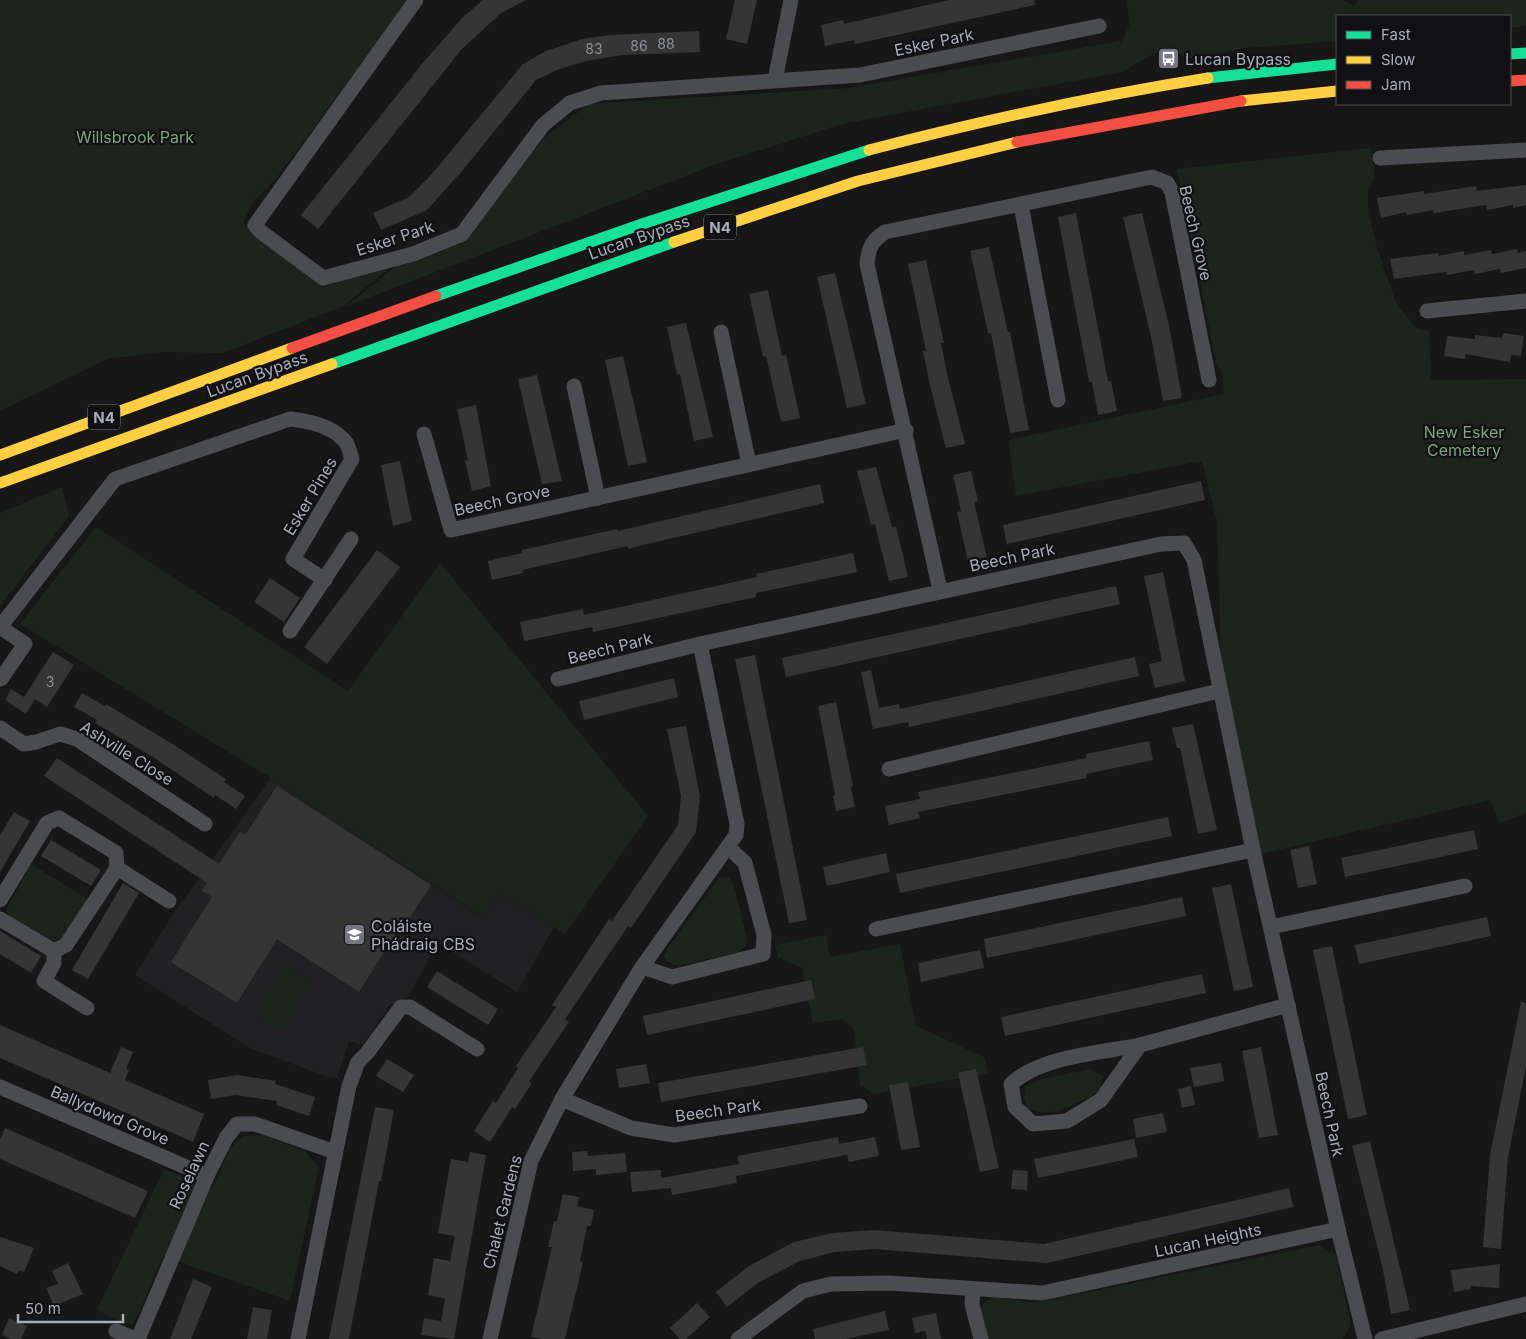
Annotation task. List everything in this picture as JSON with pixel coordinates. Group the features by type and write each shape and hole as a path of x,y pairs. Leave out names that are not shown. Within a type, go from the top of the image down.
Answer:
{"highway":[{"path":"1511,54 1526,53"},
{"name":"Lucan Bypass","path":"0,455 208,378 642,224 850,155 980,121 1120,92 1228,76 1336,64"},
{"path":"1511,81 1526,80"},
{"name":"Lucan Bypass","path":"0,483 647,251 858,181 1020,141 1231,102 1336,91"},
{"path":"77,414 208,378"},
{"path":"0,493 124,440"}],"street":[{"name":"Esker Park","path":"416,0 255,225 260,231 323,278 413,254 462,234 543,125 570,103 601,93 860,75 1099,26"},
{"path":"775,80 791,0"},
{"path":"1380,158 1526,150"},
{"name":"Beech Grove","path":"940,590 906,430 867,264 868,251 873,240 885,232 1152,177 1167,182 1172,192 1209,380"},
{"path":"1021,205 1058,400"},
{"path":"1427,311 1526,301"},
{"path":"721,332 750,464"},
{"path":"574,386 598,498"},
{"name":"Esker Pines","path":"0,627 115,479 290,419 306,420 336,434 347,444 352,459 293,559 325,580"},
{"name":"Beech Grove","path":"424,434 451,530 906,430"},
{"path":"290,631 351,538"},
{"name":"Beech Park","path":"558,678 940,590 1161,544 1184,543 1194,560 1253,850 1338,1230"},
{"path":"0,627 25,644 1,679"},
{"path":"562,1099 642,967 736,835 737,824 700,644"},
{"path":"888,769 1220,691"},
{"name":"Ashville Close","path":"0,728 24,744 60,734 77,739 205,824"},
{"path":"0,900 47,823 59,818 116,853 116,868 66,945 54,951"},
{"path":"642,967 672,976 763,954 764,936 745,863 728,847"},
{"path":"876,929 1253,850"},
{"path":"116,868 169,900"},
{"path":"1271,927 1466,886"},
{"path":"0,918 54,951"},
{"path":"54,951 54,963 44,981 87,1008"},
{"path":"1140,1045 1101,1100 1067,1121 1033,1124 1015,1107 1011,1084 1024,1072 1048,1063 1140,1045 1288,1005"},
{"path":"298,1339 349,1086 358,1062 368,1053 401,1008 410,1007 477,1049"},
{"name":"Ballydowd Grove","path":"0,1087 207,1176"},
{"name":"Beech Park","path":"562,1099 631,1128 674,1136 860,1106"},
{"name":"Chalet Gardens","path":"490,1339 531,1161 562,1099"},
{"name":"Roselawn","path":"116,1331 136,1339 207,1176 226,1138 237,1124 255,1124 335,1152"},
{"path":"1338,1230 1365,1339"},
{"name":"Lucan Heights","path":"738,1339 803,1291 831,1284 889,1283 1042,1293 1338,1230"},
{"path":"973,1289 972,1304 981,1339"},
{"path":"1382,1339 1434,1333 1526,1304"}],"shaded area":[{"name":"Coláiste Phádraig CBS","path":"271,778 482,917 500,893 554,927 517,992 438,943 408,997 389,1006 363,1045 349,1041 337,1078 328,1077 250,1048 135,975 172,916"}],"green space":[{"name":"Willsbrook Park","path":"0,0 408,0 276,179 253,202 243,223 322,287 394,264 344,306 222,353 162,352 107,359 0,411"},
{"path":"1127,0 1343,0 1354,6 1358,0 1526,0 1526,26 1511,28 1511,15 1336,15 1336,41 1246,48 1189,58 1171,51 1164,51 1153,54 1122,72 842,124 714,165 347,306 397,265 465,237 545,137 589,104 849,88 1121,41 1119,49 1129,26"},
{"name":"New Esker Cemetery","path":"1371,148 1375,178 1368,187 1368,211 1376,244 1396,303 1416,328 1429,331 1431,380 1526,379 1526,813 1499,823 1490,800 1256,855 1222,696 1217,522 1202,461 1016,496 1008,440 1224,394 1222,370 1217,367 1177,169"},
{"path":"62,487 69,516 0,606 0,513"},
{"path":"96,527 348,691 440,563 648,816 565,934 500,893 483,917 271,778 20,624"},
{"path":"31,864 89,900 65,938 52,941 9,915 6,909"},
{"path":"728,877 733,882 747,938 745,947 739,952 678,966 669,963 664,957 667,949 719,878"},
{"path":"826,935 830,957 900,944 916,1026 984,1057 988,1073 874,1094 860,1085 854,1029 842,1019 813,1023 802,968 778,957 775,945"},
{"path":"285,965 312,982 281,1031 255,1014"},
{"path":"1090,1069 1103,1076 1101,1088 1089,1098 1058,1111 1043,1113 1027,1109 1024,1098 1025,1086 1046,1078"},
{"path":"264,1135 306,1152 319,1167 290,1301 163,1256 133,1323 124,1324 97,1310 164,1169 212,1190 230,1149 244,1136"},
{"path":"1320,1245 1336,1255 1351,1324 1343,1339 987,1339 981,1314 983,1304 993,1297 1028,1302 1044,1301"}],"building":[{"path":"483,0 526,0 501,13 461,50 318,229 301,215 422,64 462,18"},
{"path":"735,0 757,0 747,44 726,39"},
{"path":"949,0 1034,0 1035,5 855,44 854,40 825,46 821,25 843,20 844,24"},
{"path":"699,31 700,52 622,55 586,61 557,70 536,80 462,171 427,210 381,230 373,213 409,197 431,175 523,64 546,51 582,39 610,35"},
{"path":"1526,185 1526,205 1513,208 1513,205 1487,210 1486,205 1434,213 1433,210 1407,215 1406,212 1381,218 1377,198 1424,191 1424,194 1476,186 1477,191"},
{"path":"1076,213 1108,381 1111,381 1117,411 1098,415 1092,382 1089,382 1058,217"},
{"path":"1142,213 1170,330 1182,398 1163,401 1151,337 1123,217"},
{"path":"989,247 1008,332 1010,332 1029,430 1010,433 991,333 988,333 970,251"},
{"path":"1517,249 1518,253 1526,251 1526,268 1501,273 1500,269 1475,274 1474,270 1447,275 1446,272 1394,279 1390,259 1438,253 1438,256 1464,251 1464,255 1491,250 1492,254"},
{"path":"926,260 944,343 941,343 948,378 965,444 946,448 930,386 923,351 926,351 908,264"},
{"path":"835,273 866,404 847,408 817,277"},
{"path":"768,290 782,356 786,355 800,418 781,422 766,356 763,357 749,294"},
{"path":"686,323 713,437 694,441 680,374 677,375 667,327"},
{"path":"1503,333 1524,336 1521,356 1511,355 1510,362 1466,354 1465,359 1444,356 1447,336 1475,339 1475,335 1502,338"},
{"path":"623,356 647,462 628,466 605,360"},
{"path":"537,375 562,481 542,484 518,379"},
{"path":"476,405 491,486 472,491 465,461 468,460 457,409"},
{"path":"400,461 412,521 393,526 381,465"},
{"path":"876,467 892,527 896,526 908,577 889,581 875,524 871,525 857,471"},
{"path":"971,471 978,501 974,502 987,557 968,561 957,512 961,511 953,475"},
{"path":"1201,481 1205,500 1007,544 1003,525"},
{"path":"820,484 824,503 628,549 628,546 522,570 523,573 492,580 488,561 522,553 522,550 617,529 618,531"},
{"path":"377,550 400,567 327,664 304,647"},
{"path":"853,553 857,572 756,593 756,597 593,632 592,627 524,641 520,622 583,609 584,615 757,577 756,574"},
{"path":"1163,572 1185,681 1155,688 1149,664 1162,661 1144,576"},
{"path":"270,578 300,598 284,622 254,602"},
{"path":"1116,586 1120,604 786,677 782,658"},
{"path":"53,652 74,665 47,707 35,699 26,714 5,700 11,689 24,697"},
{"path":"755,655 807,920 789,923 735,659"},
{"path":"1135,657 1139,676 909,727 908,722 873,729 861,672 871,670 879,708 899,704 900,709"},
{"path":"674,678 678,697 584,720 579,701"},
{"path":"82,693 105,706 106,704 174,745 226,779 224,782 245,796 236,809 215,795 214,798 153,757 95,723 97,720 74,707"},
{"path":"836,702 853,786 851,787 855,807 836,811 833,796 835,795 818,706"},
{"path":"1193,724 1217,830 1198,834 1180,748 1177,748 1172,728"},
{"path":"686,726 700,796 696,832 631,928 628,926 565,1019 569,1022 529,1081 532,1083 515,1109 512,1107 490,1142 474,1131 493,1101 496,1103 518,1068 516,1066 556,1007 552,1005 609,919 612,921 678,825 681,796 667,729"},
{"path":"1149,741 1153,760 1086,774 1086,778 918,812 920,818 889,825 885,806 920,799 918,792 1086,758 1086,754"},
{"path":"57,758 219,864 240,832 245,835 277,786 431,885 406,923 404,921 359,992 277,939 237,1003 171,962 212,897 202,891 207,883 44,776"},
{"path":"14,812 30,821 0,872 0,835"},
{"path":"1168,817 1172,836 900,893 896,874"},
{"path":"1474,830 1478,849 1345,877 1341,858"},
{"path":"51,840 101,870 91,886 41,856"},
{"path":"1309,846 1317,884 1298,888 1290,850"},
{"path":"886,853 890,872 827,886 823,867"},
{"path":"123,883 139,893 88,979 72,970"},
{"path":"1231,884 1253,987 1234,991 1212,888"},
{"path":"1182,897 1186,916 987,958 984,939"},
{"path":"1487,917 1491,936 1359,964 1355,945"},
{"path":"0,931 41,956 31,973 0,954"},
{"path":"1332,946 1367,1115 1348,1119 1313,950"},
{"path":"980,950 984,968 921,982 918,963"},
{"path":"437,971 498,1009 488,1025 427,987"},
{"path":"1202,974 1206,993 1005,1036 1001,1017"},
{"path":"811,980 815,999 647,1035 643,1016"},
{"path":"1521,1002 1526,1003 1526,1066 1508,1157 1501,1249 1483,1247 1490,1155"},
{"path":"0,1025 110,1073 121,1047 133,1052 126,1069 129,1070 125,1080 204,1114 193,1142 0,1058"},
{"path":"863,1047 867,1065 661,1102 658,1083"},
{"path":"1261,1047 1278,1135 1259,1138 1242,1051"},
{"path":"387,1059 414,1075 403,1092 376,1076"},
{"path":"1221,1063 1224,1081 1194,1087 1190,1068"},
{"path":"646,1064 650,1083 619,1088 616,1069"},
{"path":"976,1069 999,1168 980,1172 958,1073"},
{"path":"237,1075 276,1081 275,1084 315,1097 309,1116 276,1105 277,1101 235,1095 211,1099 208,1080"},
{"path":"908,1082 920,1147 901,1150 889,1085"},
{"path":"1191,1086 1195,1105 1182,1108 1178,1089"},
{"path":"375,1107 394,1110 381,1181 379,1181 349,1339 329,1339"},
{"path":"1163,1113 1167,1132 1136,1138 1133,1119"},
{"path":"5,1128 148,1191 135,1218 0,1159 0,1140"},
{"path":"838,1137 839,1144 875,1137 879,1156 849,1162 847,1155 756,1172 736,1176 737,1183 672,1195 671,1188 632,1192 630,1172 661,1170 661,1178 739,1164 737,1156"},
{"path":"1134,1139 1138,1157 1038,1178 1034,1159"},
{"path":"1370,1141 1410,1310 1391,1314 1383,1270 1352,1146"},
{"path":"587,1151 588,1156 625,1153 627,1172 596,1175 596,1169 573,1171 572,1152"},
{"path":"470,1152 486,1155 454,1339 421,1335 424,1318 441,1321 445,1299 428,1295 434,1258 450,1261 455,1236 438,1233 451,1159 468,1162"},
{"path":"1013,1170 1028,1171 1027,1190 1011,1189"},
{"path":"1289,1188 1293,1207 1047,1263 874,1249 834,1252 800,1261 759,1282 727,1307 716,1292 749,1266 794,1242 832,1233 874,1230 1044,1244"},
{"path":"563,1194 579,1197 577,1206 594,1210 591,1226 587,1226 580,1261 583,1262 565,1339 531,1337 552,1247 548,1247 554,1221 557,1221"},
{"path":"0,1237 34,1248 24,1272 19,1270 17,1274 0,1266"},
{"path":"68,1263 83,1294 54,1306 46,1288 58,1284 52,1271"},
{"path":"1500,1264 1499,1288 1471,1286 1471,1289 1454,1292 1451,1270"},
{"path":"193,1279 212,1287 191,1339 170,1339"},
{"path":"697,1303 710,1317 686,1339 680,1339 670,1328"},
{"path":"253,1307 272,1310 267,1339 247,1339"},
{"path":"885,1311 889,1330 845,1339 815,1339 813,1329"},
{"path":"936,1313 941,1339 927,1339 925,1331 915,1333 912,1318"},
{"path":"9,1318 27,1326 21,1339 11,1339 2,1335"}],"traffic: fast":[{"path":"1511,54 1526,53"},
{"path":"1208,78 1336,64"},
{"path":"436,296 642,224 869,150"},
{"path":"332,364 674,242"}],"traffic: slow":[{"path":"869,150 1038,110 1208,78"},
{"path":"1241,101 1336,91"},
{"path":"674,242 858,181 1017,142"},
{"path":"0,455 292,348"},
{"path":"0,483 332,364"}],"traffic: jam":[{"path":"1511,81 1526,80"},
{"path":"1017,142 1241,101"},
{"path":"292,348 436,296"}],"place":[{"name":"Lucan Bypass","path":"1169,59"},
{"name":"Coláiste Phádraig CBS","path":"355,935"}]}
